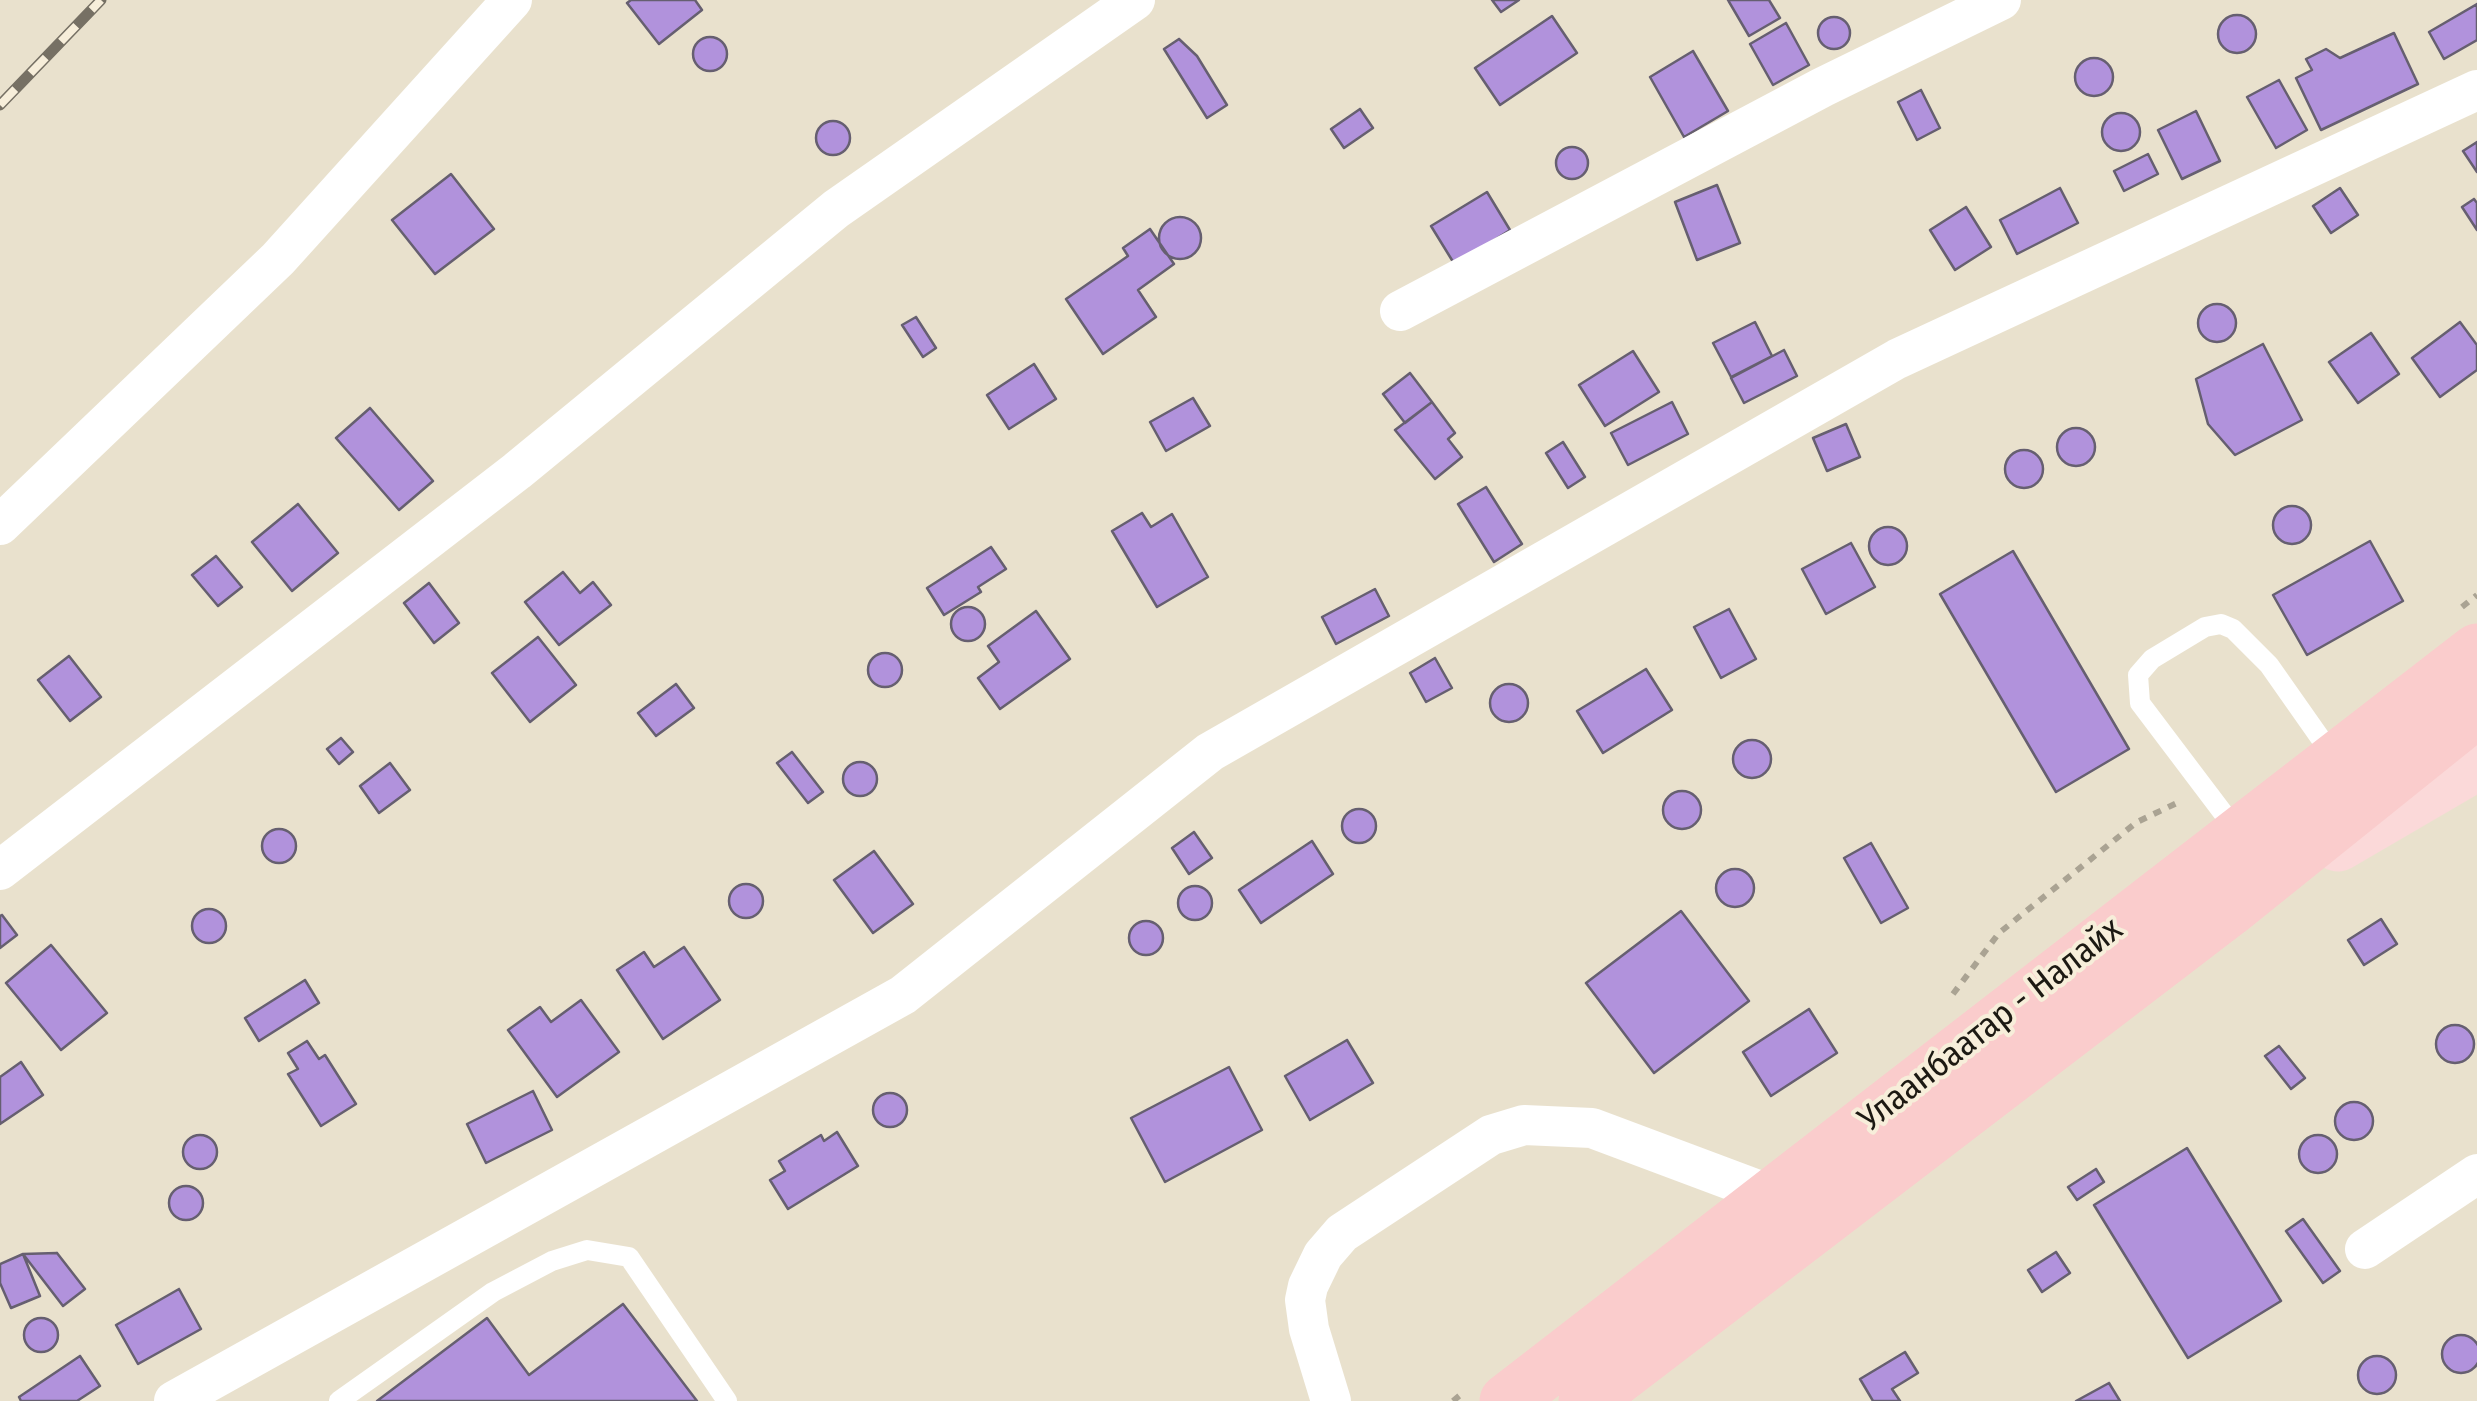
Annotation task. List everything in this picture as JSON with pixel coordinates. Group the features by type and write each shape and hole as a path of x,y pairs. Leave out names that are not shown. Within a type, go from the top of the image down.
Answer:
{"highway":[{"name":"Улаанбаатар - Налайх","path":"1507,1401 2477,652"},
{"name":"Улаанбаатар - Налайх","path":"1586,1401 2228,910 2477,710"}],"main road":[{"path":"2228,910 2477,763"}],"street":[{"path":"0,525 278,259 512,0"},
{"path":"0,870 517,471 836,209 1135,0"},
{"path":"1400,311 1824,87 2001,0"},
{"path":"174,1401 903,995 1210,752 1897,359 2477,90"},
{"path":"1332,1401 1309,1329 1305,1300 1323,1256 1342,1233 1491,1135 1524,1125 1592,1128 1771,1195"},
{"path":"2365,1248 2477,1174"}],"lane":[{"path":"2240,834 2140,704 2138,676 2152,659 2204,628 2220,624 2233,629 2269,665 2336,761"},
{"path":"338,1401 493,1292 552,1261 587,1250 629,1257 726,1401"}],"building":[{"path":"695,0 702,10 659,44 627,3"},
{"path":"1492,0 1519,0 1501,12"},
{"path":"1728,0 1769,0 1780,18 1749,36"},
{"path":"2477,4 2477,40 2444,59 2429,32"},
{"path":"2237,15 2251,20 2256,34 2251,48 2237,53 2223,48 2218,34 2223,20"},
{"path":"1552,16 1577,53 1500,105 1475,68"},
{"path":"1834,17 1846,21 1850,33 1846,45 1834,49 1822,45 1818,33 1822,21"},
{"path":"1786,23 1809,65 1773,85 1750,44"},
{"path":"2394,33 2418,84 2321,130 2296,78 2312,70 2306,59 2326,49 2340,58"},
{"path":"710,37 722,42 727,54 722,66 710,71 698,66 693,54 698,42"},
{"path":"1179,39 1197,56 1227,105 1207,118 1164,49"},
{"path":"1693,51 1728,111 1684,137 1650,77"},
{"path":"2094,58 2108,63 2113,77 2108,91 2094,96 2080,91 2075,77 2080,63"},
{"path":"2279,80 2307,130 2276,148 2247,97"},
{"path":"1921,90 1940,128 1917,140 1898,102"},
{"path":"1360,109 1373,128 1344,148 1331,129"},
{"path":"2196,111 2220,161 2182,179 2158,130"},
{"path":"2121,113 2135,118 2140,132 2135,146 2121,151 2107,146 2102,132 2107,118"},
{"path":"833,121 845,126 850,138 845,150 833,155 821,150 816,138 821,126"},
{"path":"2477,142 2477,172 2463,151"},
{"path":"1572,147 1583,152 1588,163 1583,174 1572,179 1561,174 1556,163 1561,152"},
{"path":"2148,154 2158,174 2124,191 2114,171"},
{"path":"451,174 494,229 435,274 392,220"},
{"path":"1717,185 1740,243 1697,260 1675,202"},
{"path":"2060,188 2078,223 2017,254 2000,220"},
{"path":"2340,188 2358,215 2331,233 2313,206"},
{"path":"1487,192 1510,230 1455,265 1431,226"},
{"path":"2474,199 2477,203 2477,230 2462,207"},
{"path":"1966,207 1991,247 1955,270 1930,230"},
{"path":"1180,217 1195,223 1201,238 1195,253 1180,259 1165,253 1159,238 1165,223"},
{"path":"1150,229 1174,264 1138,290 1156,317 1103,354 1066,299 1128,256 1123,248"},
{"path":"2217,304 2231,309 2236,323 2231,337 2217,342 2203,337 2198,323 2203,309"},
{"path":"916,317 936,348 923,357 902,325"},
{"path":"1755,322 1772,356 1731,377 1713,343"},
{"path":"2460,322 2477,345 2477,370 2440,397 2412,358"},
{"path":"2371,333 2399,374 2358,403 2329,362"},
{"path":"2263,344 2302,420 2235,455 2208,424 2196,379"},
{"path":"1784,350 1797,376 1744,403 1731,378"},
{"path":"1633,351 1659,392 1605,426 1579,385"},
{"path":"1034,364 1056,399 1009,429 987,395"},
{"path":"1410,373 1432,402 1405,423 1383,394"},
{"path":"1193,398 1210,426 1166,451 1150,422"},
{"path":"1432,402 1455,433 1448,439 1462,457 1435,479 1395,430"},
{"path":"1672,402 1688,434 1628,465 1611,433"},
{"path":"370,408 433,481 399,510 336,438"},
{"path":"1846,424 1860,457 1827,471 1813,438"},
{"path":"2076,428 2090,433 2095,447 2090,461 2076,466 2062,461 2057,447 2062,433"},
{"path":"1563,442 1585,477 1568,488 1546,453"},
{"path":"2024,450 2038,455 2043,469 2038,483 2024,488 2010,483 2005,469 2010,455"},
{"path":"1486,487 1522,544 1494,562 1458,504"},
{"path":"298,504 338,553 292,591 252,542"},
{"path":"2292,506 2306,511 2311,525 2306,539 2292,544 2278,539 2273,525 2278,511"},
{"path":"1142,513 1151,527 1172,514 1208,577 1157,607 1112,531"},
{"path":"1888,527 1902,532 1907,546 1902,560 1888,565 1874,560 1869,546 1874,532"},
{"path":"2370,541 2403,601 2307,655 2273,595"},
{"path":"1851,543 1875,587 1826,614 1802,569"},
{"path":"991,547 1006,569 978,587 981,592 944,615 927,588"},
{"path":"2013,551 2129,749 2056,792 1940,594"},
{"path":"216,556 242,587 218,606 192,575"},
{"path":"563,572 580,593 593,582 611,605 559,645 525,602"},
{"path":"429,583 459,623 434,643 404,603"},
{"path":"1375,589 1389,616 1336,644 1322,617"},
{"path":"968,607 980,612 985,624 980,636 968,641 956,636 951,624 956,612"},
{"path":"1729,609 1756,659 1721,678 1694,627"},
{"path":"1036,611 1070,659 1000,709 978,678 999,662 988,646"},
{"path":"538,637 576,685 530,722 492,673"},
{"path":"885,653 897,658 902,670 897,682 885,687 873,682 868,670 873,658"},
{"path":"69,656 101,697 70,721 38,680"},
{"path":"1435,658 1452,688 1426,702 1410,673"},
{"path":"1646,669 1672,710 1603,753 1577,711"},
{"path":"676,684 694,708 656,736 638,713"},
{"path":"1509,684 1523,689 1528,703 1523,717 1509,722 1495,717 1490,703 1495,689"},
{"path":"341,738 353,752 339,764 327,749"},
{"path":"1752,740 1766,745 1771,759 1766,773 1752,778 1738,773 1733,759 1738,745"},
{"path":"792,752 823,792 808,803 777,763"},
{"path":"860,762 872,767 877,779 872,791 860,796 848,791 843,779 848,767"},
{"path":"390,763 410,790 379,813 360,786"},
{"path":"1682,791 1696,796 1701,810 1696,824 1682,829 1668,824 1663,810 1668,796"},
{"path":"1359,809 1371,814 1376,826 1371,838 1359,843 1347,838 1342,826 1347,814"},
{"path":"279,829 291,834 296,846 291,858 279,863 267,858 262,846 267,834"},
{"path":"1194,832 1212,858 1189,874 1172,848"},
{"path":"1312,841 1333,874 1261,923 1239,890"},
{"path":"1871,843 1908,908 1881,923 1844,858"},
{"path":"874,851 913,904 873,933 834,880"},
{"path":"1735,869 1749,874 1754,888 1749,902 1735,907 1721,902 1716,888 1721,874"},
{"path":"746,884 758,889 763,901 758,913 746,918 734,913 729,901 734,889"},
{"path":"1195,886 1207,891 1212,903 1207,915 1195,920 1183,915 1178,903 1183,891"},
{"path":"209,909 221,914 226,926 221,938 209,943 197,938 192,926 197,914"},
{"path":"1681,911 1749,1001 1654,1073 1586,983"},
{"path":"0,916 17,935 0,948"},
{"path":"2381,919 2397,944 2364,965 2348,940"},
{"path":"1146,921 1158,926 1163,938 1158,950 1146,955 1134,950 1129,938 1134,926"},
{"path":"51,945 107,1013 61,1050 6,983"},
{"path":"684,947 720,1000 663,1039 617,970 644,952 654,967"},
{"path":"305,980 319,1003 259,1041 245,1018"},
{"path":"581,1000 619,1052 557,1097 508,1030 540,1007 551,1022"},
{"path":"1809,1009 1837,1053 1771,1096 1743,1052"},
{"path":"2455,1025 2469,1030 2474,1044 2469,1058 2455,1063 2441,1058 2436,1044 2441,1030"},
{"path":"1347,1040 1373,1083 1310,1120 1285,1076"},
{"path":"307,1041 319,1059 325,1055 356,1104 321,1126 288,1074 298,1069 288,1053"},
{"path":"2279,1046 2305,1078 2291,1089 2265,1056"},
{"path":"21,1062 43,1095 0,1124 0,1077"},
{"path":"1229,1067 1262,1130 1165,1182 1131,1118"},
{"path":"533,1091 552,1130 486,1163 467,1124"},
{"path":"890,1093 902,1098 907,1110 902,1122 890,1127 878,1122 873,1110 878,1098"},
{"path":"2354,1102 2368,1107 2373,1121 2368,1135 2354,1140 2340,1135 2335,1121 2340,1107"},
{"path":"837,1132 858,1166 788,1209 770,1180 785,1171 779,1161 821,1135 824,1141"},
{"path":"200,1135 212,1140 217,1152 212,1164 200,1169 188,1164 183,1152 188,1140"},
{"path":"2318,1135 2332,1140 2337,1154 2332,1168 2318,1173 2304,1168 2299,1154 2304,1140"},
{"path":"2187,1148 2281,1301 2188,1358 2094,1205"},
{"path":"2096,1169 2104,1182 2077,1200 2068,1187"},
{"path":"186,1186 198,1191 203,1203 198,1215 186,1220 174,1215 169,1203 174,1191"},
{"path":"2303,1219 2340,1271 2323,1283 2286,1231"},
{"path":"2056,1252 2070,1273 2042,1292 2028,1270"},
{"path":"57,1253 85,1289 63,1306 23,1254"},
{"path":"23,1254 40,1296 11,1308 0,1283 0,1264"},
{"path":"179,1289 201,1329 138,1364 116,1325"},
{"path":"623,1304 697,1401 377,1401 487,1318 529,1375"},
{"path":"41,1318 53,1323 58,1335 53,1347 41,1352 29,1347 24,1335 29,1323"},
{"path":"2461,1335 2474,1341 2480,1354 2474,1367 2461,1373 2448,1367 2442,1354 2448,1341"},
{"path":"1905,1352 1918,1373 1892,1389 1900,1401 1873,1401 1860,1379"},
{"path":"80,1356 100,1386 77,1401 21,1401 19,1397"},
{"path":"2377,1356 2391,1361 2396,1375 2391,1389 2377,1394 2363,1389 2358,1375 2363,1361"},
{"path":"2109,1383 2120,1401 2076,1401"}],"railway":[{"path":"0,105 101,0"}]}
